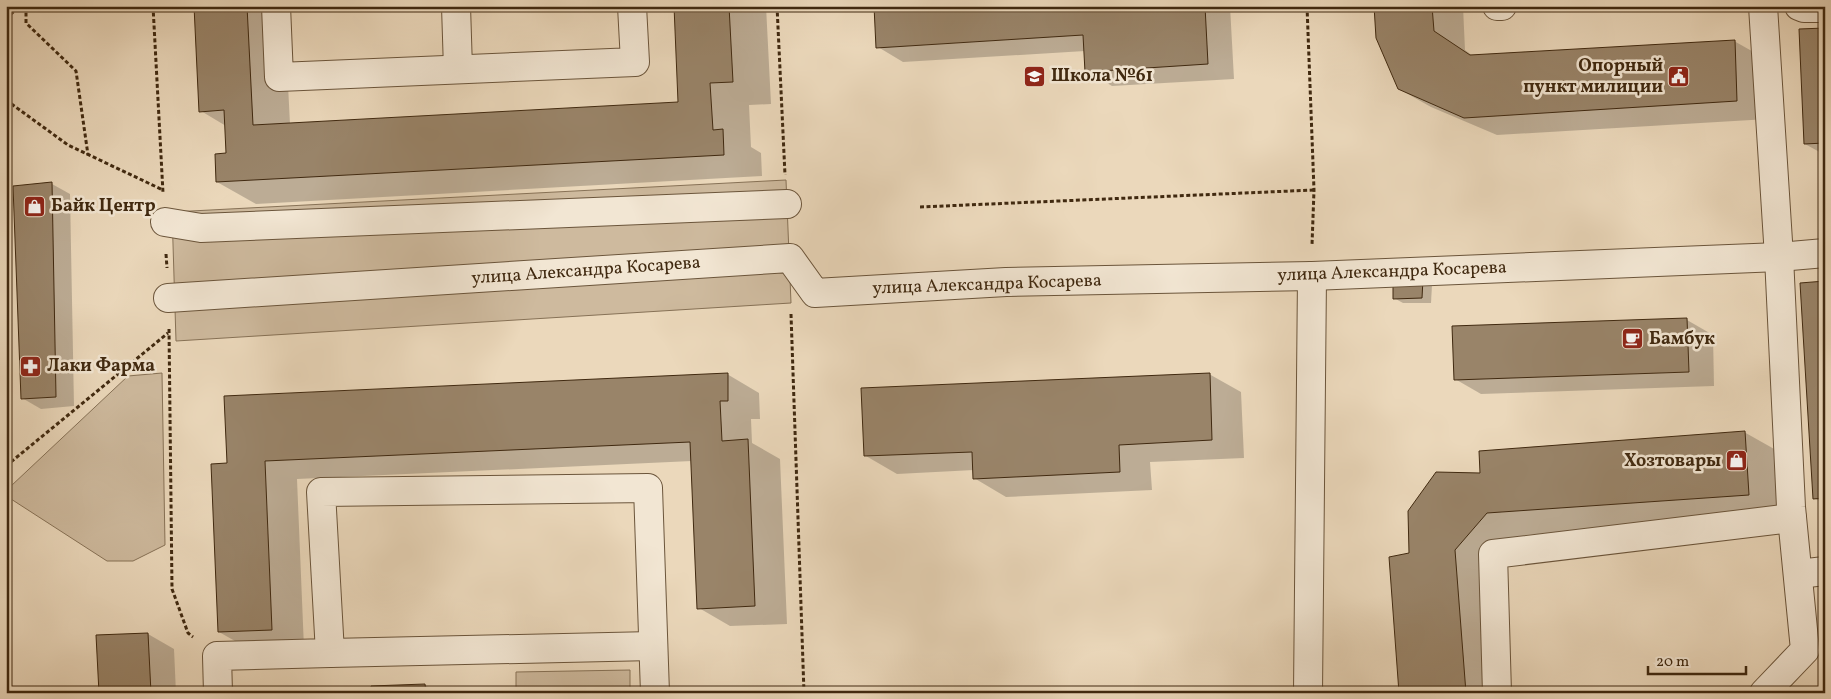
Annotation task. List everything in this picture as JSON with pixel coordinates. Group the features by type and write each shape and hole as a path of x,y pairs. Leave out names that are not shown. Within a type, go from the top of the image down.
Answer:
{"street":[{"path":"276,6 279,77 635,62 632,6"},
{"path":"456,6 458,69"},
{"path":"1497,6 1502,6"},
{"path":"1763,6 1779,257 1792,518 1805,650 1764,693"},
{"path":"1799,6 1804,8 1825,8"},
{"path":"165,222 201,228 787,204"},
{"name":"улица Александра Косарева","path":"168,298 790,258 816,293 1006,282 1312,276 1779,257 1825,253"},
{"path":"1308,693 1312,276"},
{"path":"330,653 321,492 648,488 655,693"},
{"path":"1497,693 1493,554 1792,518"},
{"path":"1798,574 1825,571"},
{"path":"218,693 217,656 653,646"}],"path":[{"path":"6,19 19,6"},
{"path":"26,6 26,23 76,71 88,154"},
{"path":"153,6 168,298 172,588 188,633 217,656"},
{"path":"777,6 787,204"},
{"path":"1307,6 1314,190 1312,276"},
{"path":"6,100 68,145 163,190"},
{"path":"920,207 1314,190"},
{"path":"791,312 804,693"},
{"path":"6,466 169,333"}],"shaded area":[{"path":"786,180 791,303 176,341 172,212"},
{"path":"162,373 165,545 133,561 107,561 11,499 11,486 128,376"},
{"path":"630,670 630,693 516,693 516,672"}],"building":[{"path":"194,6 247,6 253,125 678,102 674,6 729,6 733,82 710,83 713,130 723,129 724,155 216,182 215,154 226,153 224,110 199,112"},
{"path":"874,6 1205,6 1208,64 1085,72 1083,35 876,48"},
{"path":"1374,6 1432,6 1434,31 1470,55 1735,40 1737,101 1464,118 1398,89 1376,38"},
{"path":"1825,28 1825,143 1804,144 1799,29"},
{"path":"52,182 56,397 21,399 13,186"},
{"path":"1393,279 1423,279 1422,298 1393,299"},
{"path":"1825,281 1825,498 1813,499 1800,283"},
{"path":"1687,318 1689,372 1454,380 1452,326"},
{"path":"728,373 728,401 720,401 722,441 748,439 755,606 697,609 690,442 265,461 272,630 218,632 211,464 227,463 224,396"},
{"path":"1210,373 1212,440 1119,445 1120,472 973,479 972,452 864,456 861,388"},
{"path":"1745,431 1749,495 1487,513 1455,550 1466,693 1399,693 1389,557 1409,553 1408,511 1436,472 1480,473 1479,451"},
{"path":"148,633 151,693 99,693 96,635"},
{"path":"425,684 426,693 372,693 371,686"}],"place":[{"name":"Школа №61","path":"1035,76"},
{"name":"Опорный пункт милиции","path":"1679,76"},
{"name":"Байк Центр","path":"35,206"},
{"name":"Бамбук","path":"1633,339"},
{"name":"Лаки Фарма","path":"31,366"},
{"name":"Хозтовары","path":"1737,461"}]}
